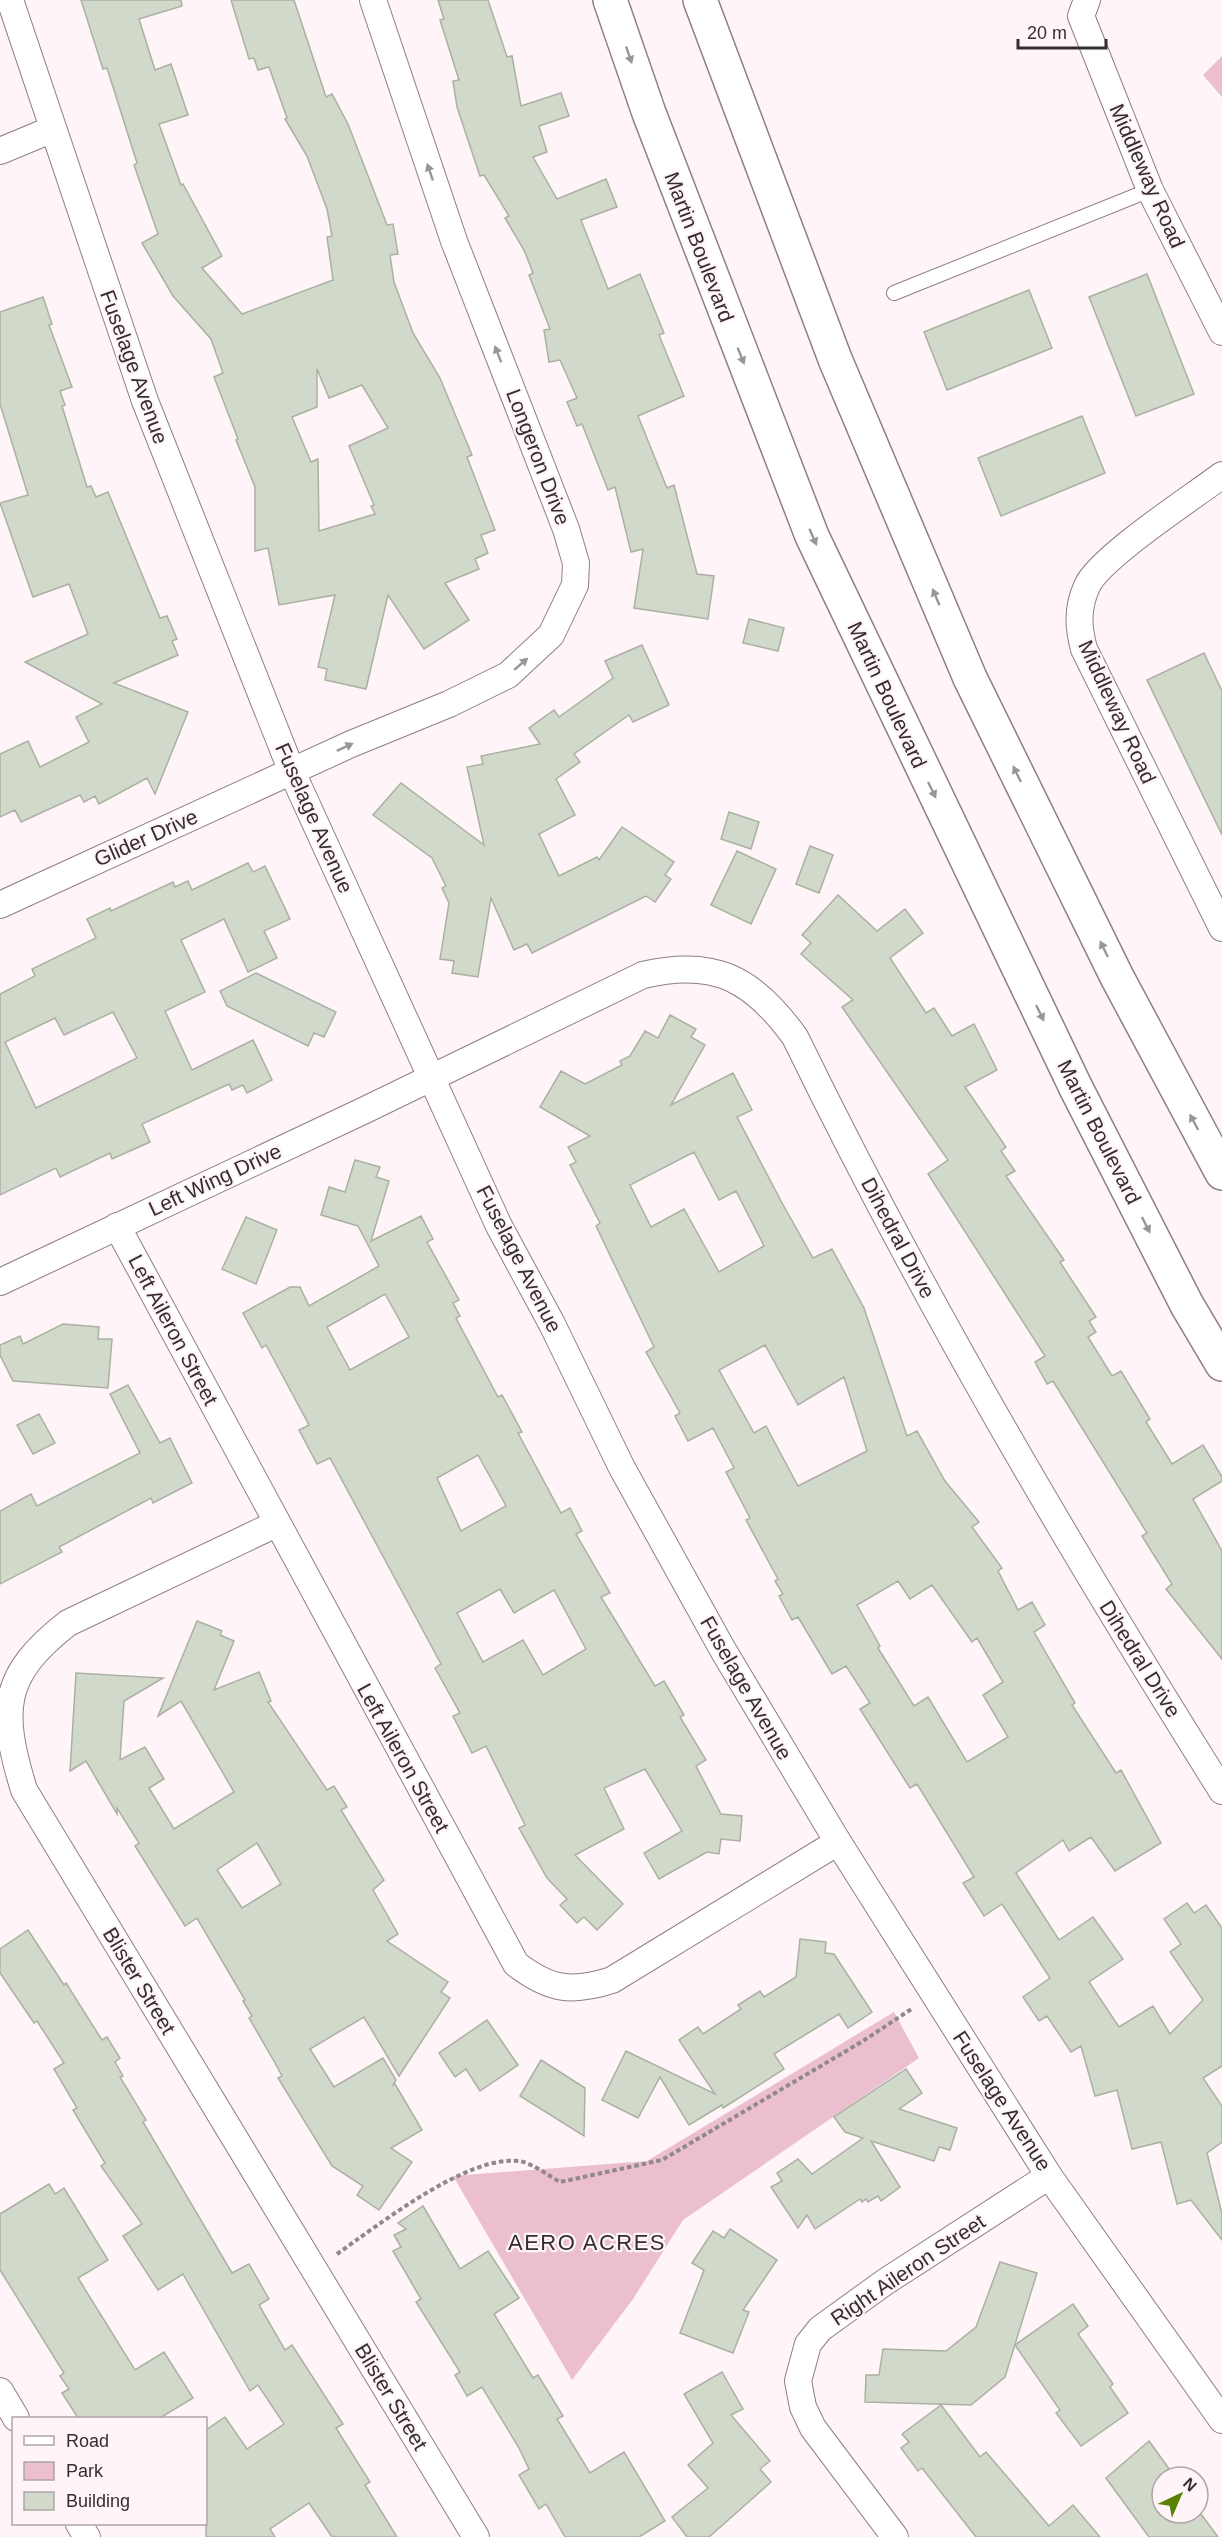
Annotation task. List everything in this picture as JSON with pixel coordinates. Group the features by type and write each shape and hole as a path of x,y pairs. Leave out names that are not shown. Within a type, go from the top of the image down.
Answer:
{"main road":[{"name":"Martin Boulevard","path":"610,0 657,136 812,536 1076,1088 1187,1305 1222,1364"},
{"path":"700,0 835,359 970,678 1117,977 1222,1173"}],"street":[{"name":"Fuselage Avenue","path":"10,0 144,401 292,772 499,1226 552,1324 622,1467 723,1650 838,1842 1049,2176 1222,2420"},
{"name":"Longeron Drive","path":"292,772 351,744 449,704 508,675 551,635 575,585 576,563 566,528 454,241 373,0"},
{"name":"Middleway Road","path":"1084,8 1150,190 1219,321"},
{"path":"0,151 53,129"},
{"name":"Middleway Road","path":"1222,475 1095,573 1080,605 1079,629 1084,649 1222,928"},
{"name":"Glider Drive","path":"0,905 292,772"},
{"name":"Dihedral Drive","path":"430,1077 643,975 666,969 708,970 732,977 754,990 778,1013 795,1037 897,1240 1014,1452 1130,1646 1222,1791"},
{"name":"Left Wing Drive","path":"0,1282 430,1077"},
{"name":"Left Aileron Street","path":"117,1226 276,1524 516,1964 532,1977 567,1989 590,1987 612,1980 838,1842"},
{"name":"Blister Street","path":"276,1524 60,1629 22,1663 7,1691 3,1721 9,1753 24,1790 476,2537"},
{"name":"Right Aileron Street","path":"895,2537 810,2421 798,2381 808,2344 820,2329 850,2307 1049,2176"},
{"path":"0,2391 15,2417"}],"lane":[{"path":"894,293 1150,190"}],"path":[{"path":"313,2269 445,2182 497,2161 522,2161 560,2182 662,2160 863,2041 933,1994"}],"green space":[{"path":"1222,56 1222,97 1203,75"},
{"path":"894,2012 919,2058 683,2220 633,2299 572,2380 453,2176 647,2161"}],"building":[{"path":"81,0 181,0 182,6 139,19 155,70 171,64 188,115 159,124 181,185 183,184 222,256 202,268 242,314 333,280 327,237 332,236 327,209 307,156 285,119 287,118 269,67 258,70 254,58 249,59 231,0 294,0 326,97 332,94 348,124 387,225 393,224 398,254 390,255 394,282 413,333 440,378 472,455 467,457 495,530 481,535 488,553 475,559 479,569 445,583 469,620 424,649 388,595 366,689 325,680 327,669 318,667 335,595 279,605 268,548 255,551 255,487 214,377 223,373 211,339 173,296 142,243 158,234 134,165 137,163 107,68 103,69","holes":["317,369 329,398 362,385 388,428 349,446 374,505 371,506 375,514 319,531 318,459 311,462 292,417 317,407"]},
{"path":"438,0 488,0 507,57 512,56 521,106 561,93 569,116 539,126 547,152 533,157 557,199 606,179 617,207 581,220 608,289 640,274 664,333 659,335 684,396 638,416 667,488 674,485 697,574 714,576 708,619 634,608 643,549 631,552 615,487 608,490 582,424 577,426 567,402 577,398 560,360 549,362 544,330 550,329 529,275 533,273 524,250 505,218 509,216 484,175 480,176 457,107 453,81 459,80 440,20 444,19"},
{"path":"1147,274 1194,394 1136,416 1089,297"},
{"path":"1029,290 1052,348 947,390 924,332"},
{"path":"43,297 52,324 49,325 72,387 60,391 65,405 62,406 87,487 91,486 96,497 108,492 160,618 167,616 177,639 172,641 178,655 114,683 188,712 155,794 147,778 99,804 95,796 84,802 80,795 21,822 15,810 0,817 0,754 28,741 40,767 89,742 76,717 102,704 25,662 88,634 69,584 33,597 0,503 28,495 0,404 0,312"},
{"path":"1082,416 1105,473 1001,516 978,458"},
{"path":"749,619 784,628 778,651 743,643"},
{"path":"642,645 669,705 633,722 629,715 574,754 580,762 556,779 575,815 539,834 559,876 597,857 599,860 622,827 674,862 665,875 671,879 655,902 646,896 532,953 527,944 514,950 491,898 478,977 452,973 454,961 440,959 449,903 442,888 446,886 432,858 373,815 401,783 484,845 467,767 483,764 481,756 540,744 529,728 554,710 559,717 613,678 605,661"},
{"path":"1204,653 1222,691 1222,835 1147,680"},
{"path":"729,812 759,822 751,849 721,839"},
{"path":"810,846 833,855 819,893 796,884"},
{"path":"737,851 776,869 751,924 711,905"},
{"path":"248,863 253,872 265,866 290,919 264,931 277,958 248,972 224,919 181,940 205,992 165,1011 192,1070 253,1040 272,1080 247,1093 243,1085 232,1090 229,1084 142,1124 150,1142 112,1159 110,1153 60,1177 56,1168 0,1195 0,994 35,976 32,969 96,938 87,919 110,908 111,911 173,882 175,887 188,881 192,890","holes":["113,1012 137,1058 36,1108 5,1042 55,1018 64,1035"]},
{"path":"838,895 877,931 905,909 923,933 890,958 926,1013 934,1008 952,1036 974,1024 997,1070 965,1087 1006,1147 1001,1151 1015,1171 1006,1176 1064,1260 1060,1262 1096,1317 1089,1321 1096,1332 1088,1337 1112,1376 1121,1371 1150,1419 1146,1422 1172,1464 1203,1445 1222,1477 1222,1481 1193,1499 1222,1551 1222,1659 1166,1589 1172,1584 1142,1536 1147,1533 1053,1381 1047,1384 1035,1362 1045,1356 928,1174 948,1160 842,1007 853,1000 801,954 811,943 802,935"},
{"path":"256,973 336,1012 324,1037 314,1033 308,1046 227,1006 220,991"},
{"path":"670,1015 696,1029 691,1037 705,1045 671,1105 733,1073 752,1110 737,1117 781,1201 813,1258 832,1249 864,1308 907,1436 917,1431 945,1481 979,1522 972,1527 1002,1568 998,1571 1018,1610 1032,1602 1045,1625 1034,1632 1075,1703 1072,1705 1116,1773 1121,1770 1161,1843 1115,1871 1091,1837 1069,1851 1063,1840 1016,1873 1059,1940 1093,1917 1123,1959 1089,1982 1119,2027 1153,2006 1170,2034 1203,2000 1170,1952 1181,1944 1164,1919 1187,1903 1194,1913 1206,1905 1222,1928 1222,2066 1203,2078 1222,2106 1222,2142 1207,2153 1222,2214 1222,2240 1191,2200 1177,2204 1161,2142 1132,2149 1117,2090 1095,2096 1081,2046 1071,2052 1047,2016 1039,2021 1023,1997 1050,1978 1002,1904 984,1916 963,1883 974,1877 917,1784 910,1788 860,1709 870,1703 846,1666 832,1674 798,1617 792,1620 779,1596 783,1594 775,1581 778,1579 746,1520 750,1518 726,1472 734,1468 713,1428 688,1441 675,1416 680,1413 646,1352 654,1347 596,1226 600,1223 570,1165 576,1162 568,1147 590,1136 540,1107 561,1071 585,1084 622,1065 620,1061 630,1056 645,1031 658,1038","holes":["694,1152 719,1200 736,1191 764,1246 719,1272 684,1209 651,1227 630,1185","765,1345 798,1405 844,1377 867,1451 798,1486 766,1426 754,1433 719,1370","898,1581 910,1599 932,1585 972,1642 977,1638 1003,1682 983,1695 1008,1737 967,1762 928,1697 914,1706 878,1648 880,1646 857,1605"]},
{"path":"355,1160 380,1167 376,1177 389,1181 371,1241 421,1216 433,1239 427,1242 459,1300 453,1303 460,1316 456,1318 498,1397 502,1395 522,1432 518,1433 561,1513 570,1508 582,1531 576,1534 610,1593 601,1597 655,1686 664,1681 684,1715 680,1717 706,1760 696,1766 721,1814 742,1816 740,1841 721,1839 719,1854 707,1852 659,1879 644,1853 682,1831 645,1769 604,1788 624,1829 575,1855 623,1904 597,1930 584,1917 577,1923 560,1905 567,1899 547,1878 519,1828 525,1825 486,1746 472,1753 453,1716 460,1713 435,1668 441,1664 330,1458 317,1464 299,1430 309,1425 266,1345 262,1348 243,1313 290,1287 300,1287 309,1306 379,1266 358,1226 321,1215 329,1187 345,1192","holes":["385,1294 409,1337 350,1370 327,1327","478,1455 506,1506 461,1531 437,1478","500,1589 514,1613 554,1590 586,1649 543,1675 523,1640 483,1662 457,1613"]},
{"path":"246,1217 277,1230 256,1284 222,1269"},
{"path":"63,1324 99,1327 98,1339 112,1339 108,1388 13,1381 0,1355 0,1345 20,1336 23,1344"},
{"path":"128,1385 160,1443 170,1438 192,1483 153,1503 151,1498 59,1547 62,1552 0,1584 0,1511 31,1494 37,1506 140,1453 110,1394"},
{"path":"39,1414 55,1443 33,1454 17,1425"},
{"path":"197,1621 222,1631 220,1635 234,1641 214,1690 259,1672 271,1701 268,1702 327,1790 334,1786 347,1807 341,1810 384,1880 373,1890 398,1934 387,1941 448,1982 441,1992 450,1998 399,2076 364,2017 310,2049 334,2087 383,2058 396,2080 393,2085 395,2084 422,2130 391,2148 412,2162 379,2210 357,2195 363,2186 332,2166 278,2078 282,2076 249,2018 252,2016 243,2001 245,2000 197,1918 185,1926 135,1846 139,1843 117,1808 117,1814 86,1761 70,1771 76,1673 163,1678 124,1701 120,1760 145,1747 164,1779 149,1788 174,1829 234,1792 181,1701 158,1716","holes":["257,1843 281,1884 242,1908 217,1870"]},
{"path":"28,1930 64,1985 66,1983 102,2040 107,2037 120,2058 115,2062 123,2076 120,2077 146,2120 143,2122 232,2273 249,2264 269,2299 259,2305 285,2350 292,2345 343,2424 336,2428 370,2482 365,2485 397,2537 332,2537 309,2503 270,2529 275,2537 206,2537 207,2429 225,2417 247,2449 284,2424 258,2385 250,2391 183,2274 158,2290 123,2236 142,2224 101,2166 105,2163 73,2110 77,2108 54,2069 64,2063 37,2021 34,2023 0,1973 0,1949"},
{"path":"800,1939 826,1942 825,1953 834,1954 872,2012 848,2028 839,2014 774,2054 784,2069 723,2108 722,2105 689,2125 660,2077 638,2118 602,2100 626,2051 715,2094 679,2040 698,2027 703,2034 741,2009 738,2005 760,1991 764,1997 796,1977"},
{"path":"487,2020 518,2065 480,2091 466,2069 455,2077 439,2053"},
{"path":"541,2060 585,2088 584,2136 520,2096"},
{"path":"906,2069 922,2093 899,2109 957,2128 950,2150 939,2147 934,2161 871,2141 900,2187 881,2201 878,2196 868,2202 866,2199 862,2202 860,2199 815,2229 807,2215 798,2228 771,2187 782,2181 777,2173 798,2159 812,2174 863,2138 845,2132 834,2117"},
{"path":"49,2184 55,2194 64,2188 108,2260 78,2278 135,2370 164,2352 193,2398 162,2417 77,2417 62,2393 69,2389 60,2376 64,2373 0,2270 0,2214"},
{"path":"423,2206 460,2269 488,2251 519,2298 494,2314 533,2378 538,2375 563,2416 557,2419 590,2473 624,2452 665,2521 639,2537 565,2537 546,2504 539,2509 519,2475 529,2469 519,2448 482,2387 467,2396 455,2375 460,2372 416,2302 421,2299 393,2251 401,2247 394,2235 406,2229 398,2223"},
{"path":"730,2229 777,2260 743,2310 749,2312 733,2353 680,2333 704,2270 692,2263 713,2231 724,2238"},
{"path":"1000,2262 1037,2273 1005,2377 971,2405 865,2402 866,2375 879,2375 883,2349 946,2351 976,2327"},
{"path":"1073,2304 1088,2326 1078,2334 1113,2384 1110,2387 1128,2413 1081,2446 1056,2413 1060,2410 1015,2345"},
{"path":"722,2372 743,2409 731,2415 770,2461 760,2469 771,2482 709,2537 687,2537 672,2517 708,2488 688,2465 713,2443 684,2394"},
{"path":"941,2405 980,2457 986,2452 1049,2526 1073,2505 1100,2537 976,2537 922,2468 918,2471 901,2448 909,2442 902,2434"},
{"path":"1149,2441 1166,2465 1150,2465 1150,2525 1209,2525 1218,2537 1149,2537 1106,2478"}],"district":[{"name":"AERO ACRES","path":"587,2242"}]}
